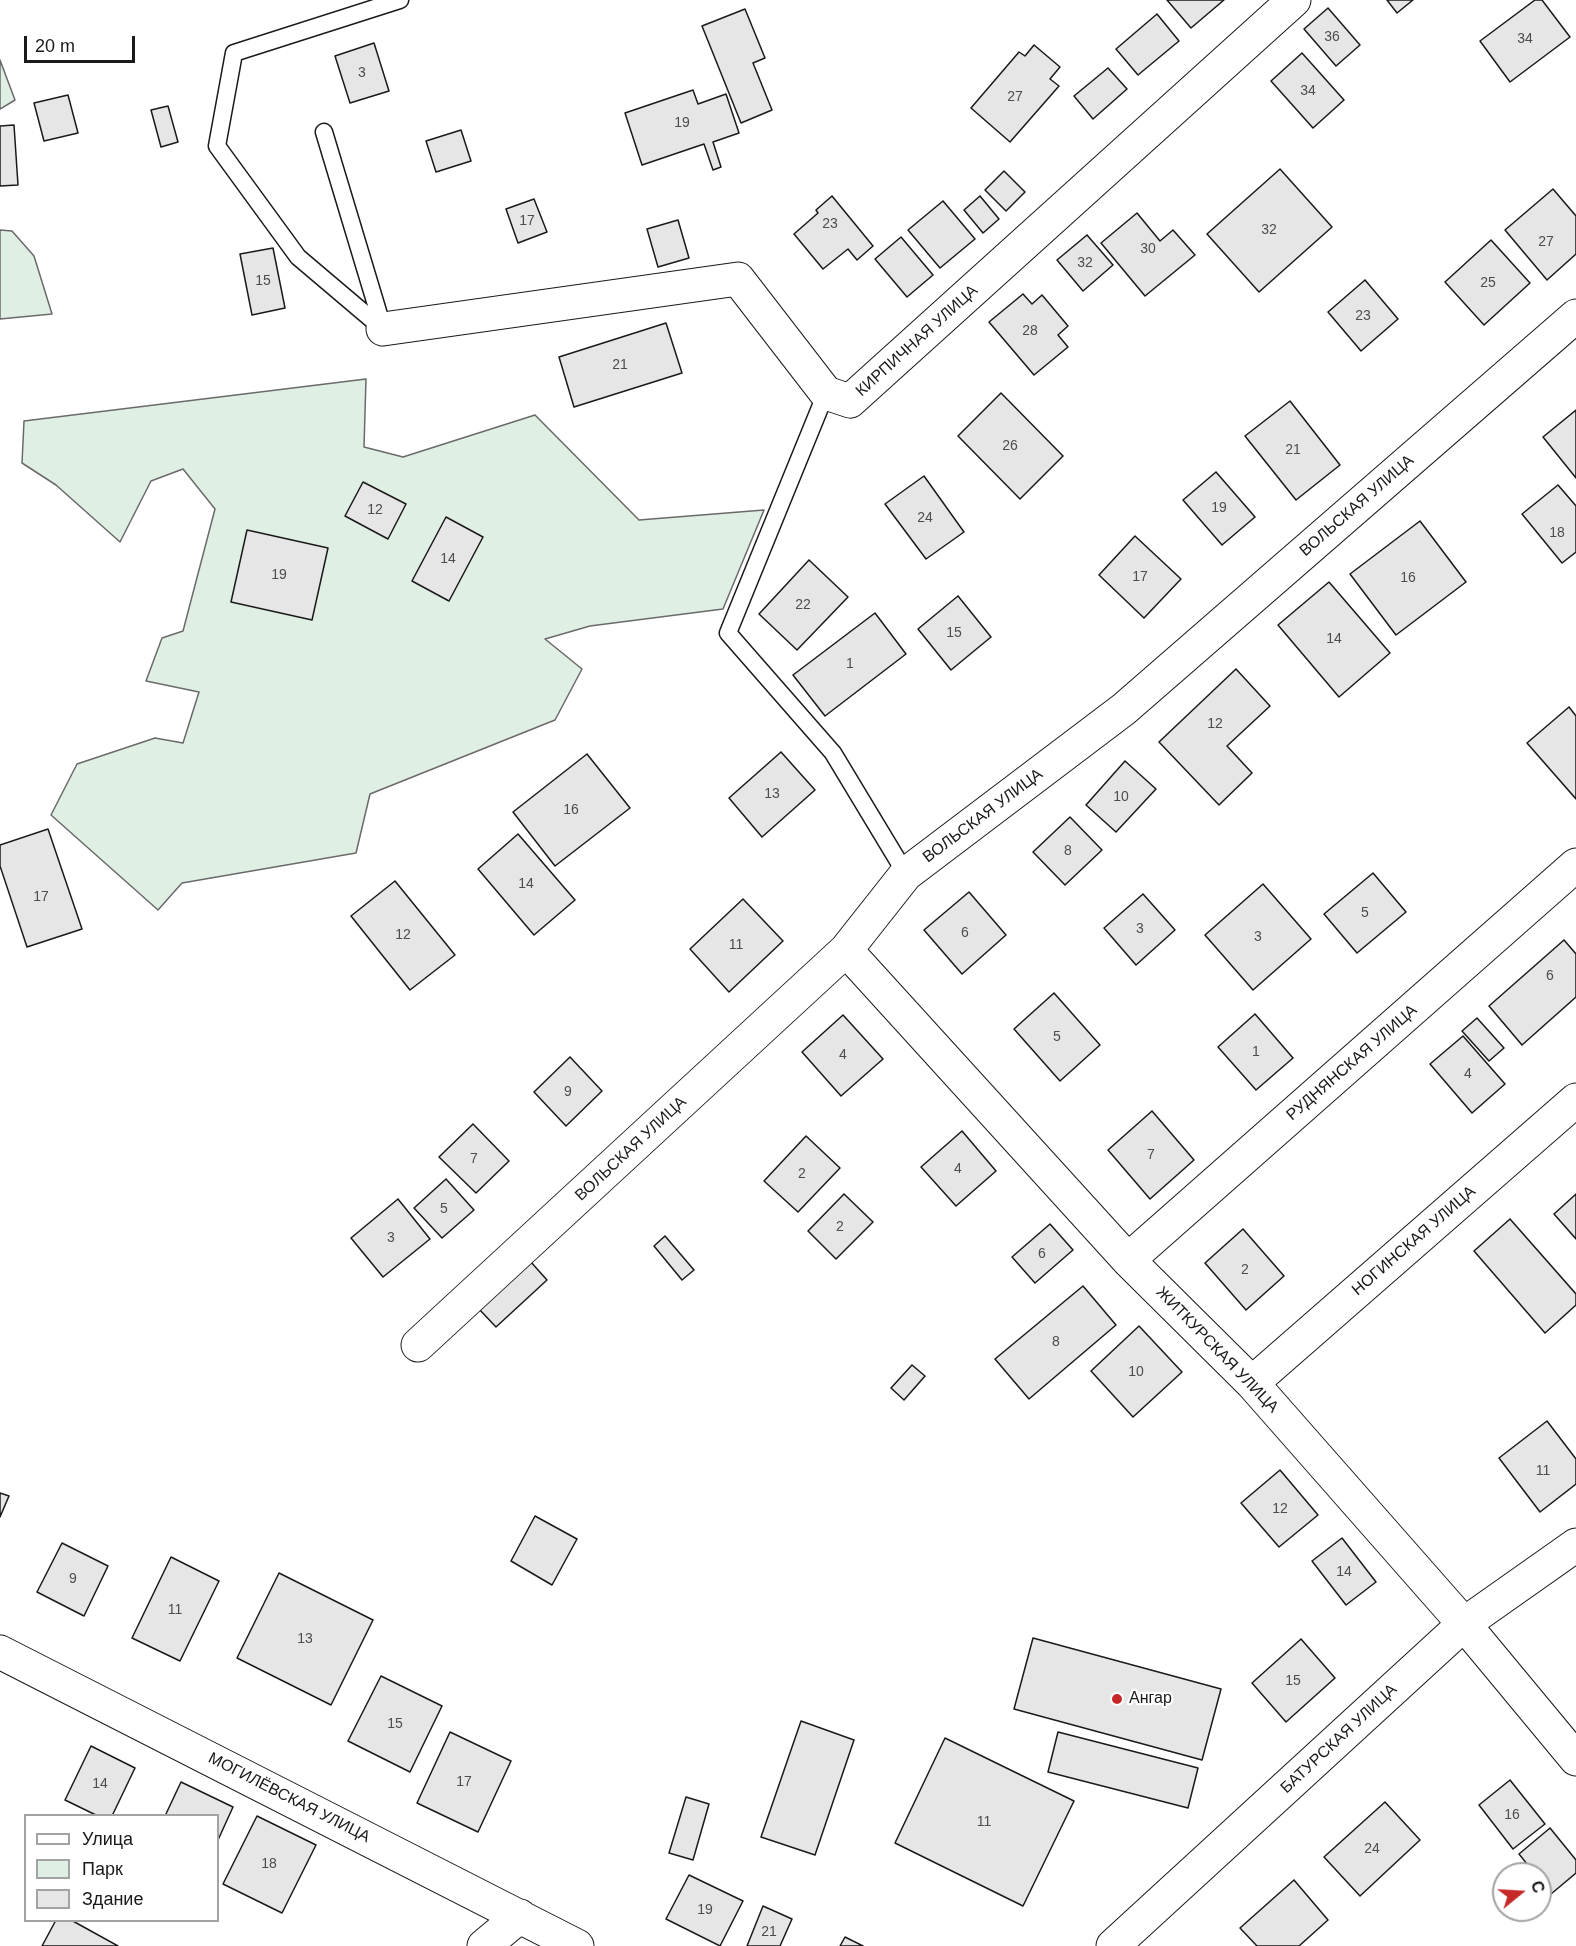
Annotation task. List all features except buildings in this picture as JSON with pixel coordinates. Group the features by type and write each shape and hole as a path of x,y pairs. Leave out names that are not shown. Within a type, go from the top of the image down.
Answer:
{"street":[{"name":"КИРПИЧНАЯ УЛИЦА","path":"826,393 850,401 1294,0"},
{"path":"383,329 738,279 826,393"},
{"name":"ВОЛЬСКАЯ УЛИЦА","path":"418,1345 846,950 906,874 1124,709 1576,316"},
{"name":"РУДНЯНСКАЯ УЛИЦА","path":"1128,1260 1576,865"},
{"name":"ЖИТКУРСКАЯ УЛИЦА","path":"846,950 1128,1260 1252,1383 1464,1624 1576,1759"},
{"name":"НОГИНСКАЯ УЛИЦА","path":"1252,1383 1576,1100"},
{"name":"БАТУРСКАЯ УЛИЦА","path":"1113,1946 1464,1624 1576,1545"},
{"name":"МОГИЛЁВСКАЯ УЛИЦА","path":"0,1652 577,1946"},
{"path":"484,1946 520,1916"}],"lane":[{"path":"383,329 298,257 217,146 234,53 400,0"},
{"path":"324,132 383,329"},
{"path":"826,393 728,633 833,753 906,874"}],"green space":[{"path":"0,60 15,100 0,109"},
{"path":"0,230 12,231 34,256 52,314 0,319"},
{"path":"366,379 364,447 403,457 535,415 639,520 764,510 723,609 590,626 545,639 582,669 555,720 370,794 356,853 182,883 158,910 51,815 77,764 155,738 183,743 199,692 146,681 162,638 183,631 215,509 183,469 151,481 120,542 56,485 22,463 24,421"}],"place":[{"name":"Ангар","path":"1117,1699"}]}
